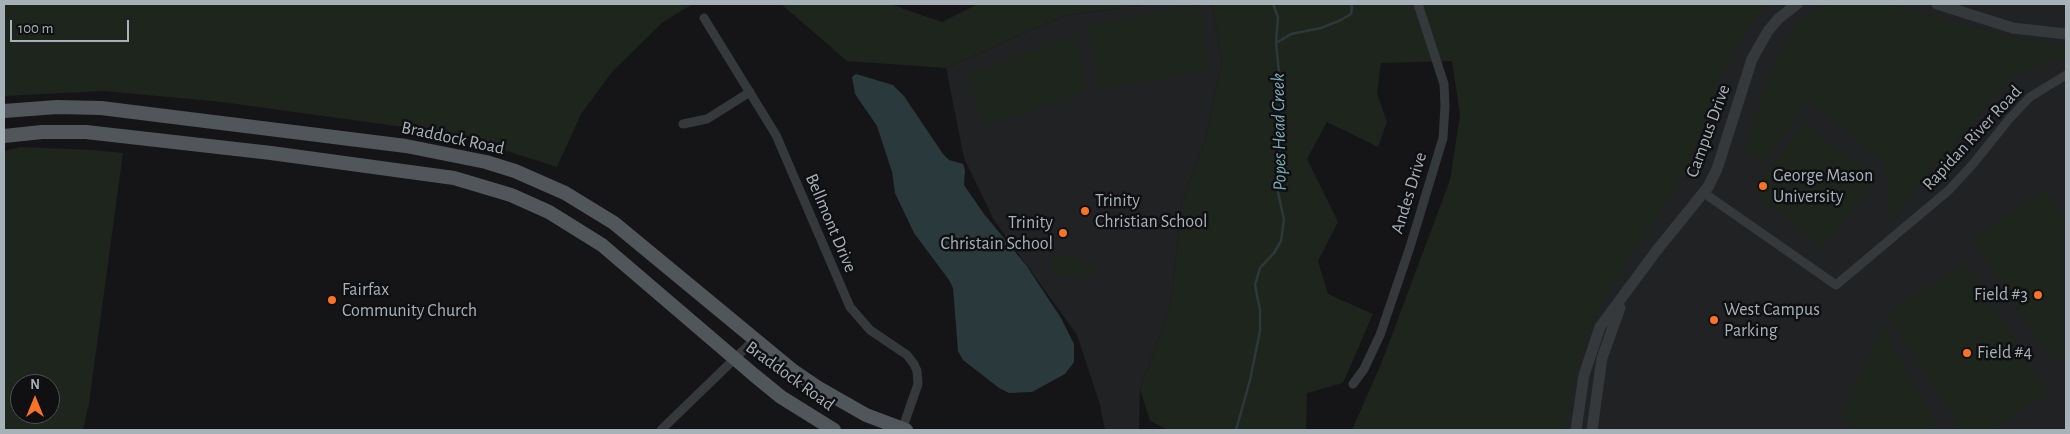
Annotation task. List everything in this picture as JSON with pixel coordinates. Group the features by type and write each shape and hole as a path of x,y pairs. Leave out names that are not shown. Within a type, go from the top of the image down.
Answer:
{"main road":[{"name":"Braddock Road","path":"4,111 50,107 101,108 406,146 486,162 540,181 614,223 792,370 836,400 866,415 904,430"},
{"name":"Braddock Road","path":"4,136 58,131 104,133 426,173 454,178 494,189 530,202 602,245 781,397 834,430"}],"street":[{"name":"Andes Drive","path":"1353,384 1364,369 1380,335 1410,247 1443,138 1444,84 1418,4"},
{"name":"Campus Drive","path":"1576,430 1584,375 1600,327 1704,193 1717,169 1756,51 1768,30 1778,19 1797,4"},
{"path":"1937,4 2013,28 2066,34"},
{"name":"Bellmont Drive","path":"704,18 776,135 850,307 870,330 907,355 914,364 917,371 918,384 904,430"},
{"name":"Rapidan River Road","path":"1704,193 1836,285 1949,190 2030,97 2066,75"},
{"path":"682,124 707,119 750,92"},
{"name":"Campus Drive","path":"1592,430 1602,358 1626,292"},
{"path":"661,430 755,339"}],"shaded area":[{"path":"4,4 693,4 663,22 612,72 581,114 557,167 454,134 222,102 104,91 4,96"},
{"path":"781,4 894,4 895,6 942,22 978,4 1148,4 1063,16 946,68 847,61"},
{"name":"Trinity Christian School","path":"1148,4 1212,4 1222,62 1204,144 1182,202 1170,308 1140,389 1139,430 1105,430 1100,405 1077,335 994,220 964,158 946,68 1063,16"},
{"path":"1212,4 1766,4 1750,26 1723,75 1683,179 1613,283 1591,326 1572,382 1566,430 1352,430 1380,367 1450,180 1460,115 1452,61 1381,63 1377,93 1387,122 1378,147 1327,122 1307,159 1338,222 1318,261 1328,294 1373,314 1343,383 1307,393 1306,430 1168,430 1150,421 1140,389 1170,308 1182,202 1204,144 1222,62"},
{"name":"George Mason University","path":"1539,4 2066,4 2066,430 1352,430"},
{"path":"1826,4 1891,4 2001,34 2066,47 2066,57 2008,79 1966,132 1926,175 1891,222 1884,163 1808,100 1764,161 1744,154 1761,97 1777,57 1796,23"},
{"path":"1199,5 1211,70 1099,90 1087,24"},
{"path":"1077,34 1088,91 983,127 970,73"},
{"path":"856,74 893,85 904,96 943,154 949,160 963,164 965,170 964,185 984,214 1026,265 1061,318 1074,344 1074,362 1065,374 1032,392 1009,393 999,388 963,360 958,351 953,288 914,233 895,193 892,172 877,126 855,94 852,77"},
{"path":"1803,125 1807,125 1819,137 1822,137 1859,165 1859,169 1862,168 1874,177 1874,181 1851,211 1847,212 1848,215 1824,246 1820,246 1808,234 1805,234 1769,206 1768,203 1764,203 1753,194 1753,191 1776,160 1780,159 1779,156"},
{"path":"20,147 123,153 89,403 83,430 4,430 4,151"},
{"name":"Field #3","path":"2046,190 2066,221 2066,352 2052,361 1972,238"},
{"path":"1051,257 1078,257 1078,263 1097,262 1097,276 1051,277"},
{"name":"Field #4","path":"1966,263 2049,394 1990,430 1961,430 1886,313"},
{"path":"1883,324 1938,430 1855,430 1841,415"}],"waterway":[{"name":"Popes Head Creek","path":"1236,430 1250,380 1260,331 1260,310 1255,285 1260,268 1274,253 1281,241 1284,220 1278,192 1276,166 1280,146 1281,117 1276,43 1278,17 1273,4"},
{"path":"1276,43 1291,34 1321,28 1341,20 1351,14 1352,6 1350,4"}],"place":[{"name":"George Mason University","path":"1763,186"},
{"name":"Trinity Christian School","path":"1085,211"},
{"name":"Trinity Christain School","path":"1063,233"},
{"name":"Field #3","path":"2038,295"},
{"name":"Fairfax Community Church","path":"332,300"},
{"name":"West Campus Parking","path":"1714,320"},
{"name":"Field #4","path":"1967,353"}]}
